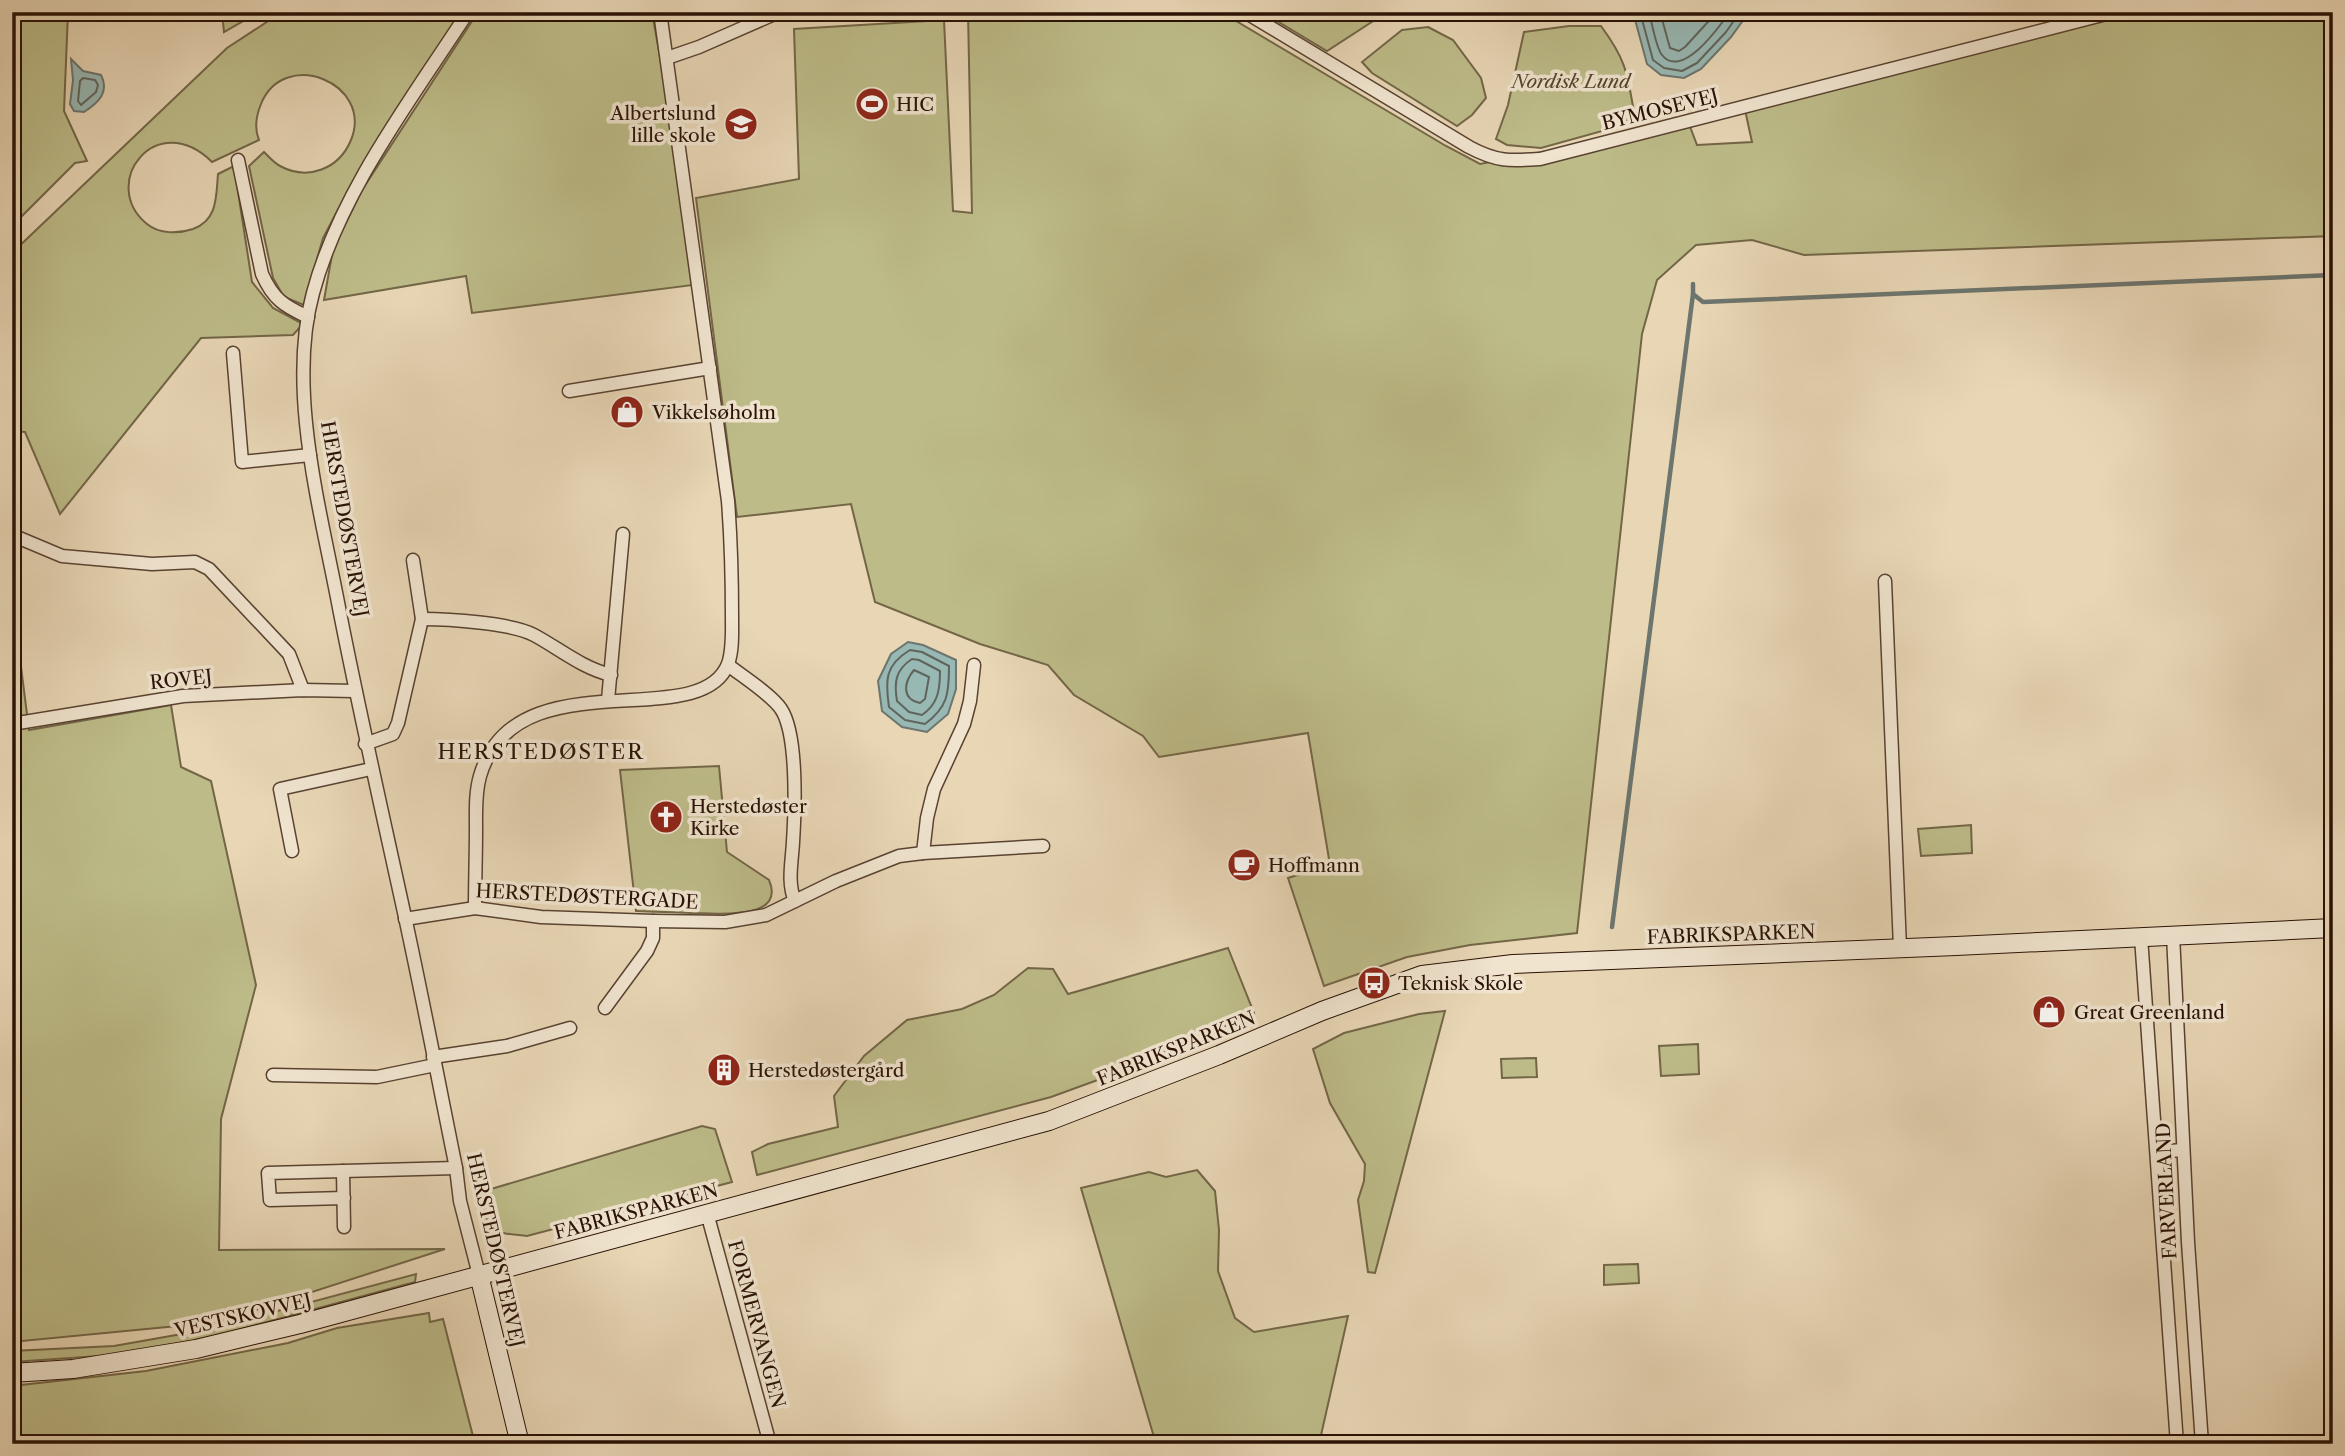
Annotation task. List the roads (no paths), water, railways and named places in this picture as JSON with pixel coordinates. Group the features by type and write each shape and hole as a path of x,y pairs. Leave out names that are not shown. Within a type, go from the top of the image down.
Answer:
{"street":[{"name":"HERSTEDØSTERVEJ","path":"468,12 355,187 328,244 308,317 305,404 310,455 365,744 405,919 456,1168 460,1201 520,1444"},
{"path":"475,908 476,795 480,775 499,741 514,727 550,710 608,700 655,699 697,692 710,686 728,665 732,645 733,557 728,501 660,12"},
{"path":"667,58 779,12"},
{"name":"BYMOSEVEJ","path":"1245,12 1469,147 1490,158 1512,161 1540,159 2114,12"},
{"path":"239,159 266,283 279,301 308,317"},
{"path":"233,353 242,462 310,455"},
{"path":"569,391 710,368"},
{"path":"608,700 624,534"},
{"path":"12,535 62,556 152,564 195,562 209,569 289,654 303,690"},
{"path":"365,744 393,734 398,723 422,619 413,560"},
{"path":"1885,581 1900,948"},
{"path":"422,619 453,619 532,633 596,672 611,676"},
{"path":"728,665 780,707 792,736 794,823 790,889 795,901"},
{"path":"923,853 934,789 967,712 974,665"},
{"name":"ROVEJ","path":"12,724 183,696 303,690 355,691"},
{"path":"292,851 280,789 371,769"},
{"name":"HERSTEDØSTERGADE","path":"405,919 475,908 541,916 725,922 766,915 873,865 900,856 1043,846"},
{"path":"605,1008 647,951 653,938 653,921"},
{"name":"FABRIKSPARKEN","path":"478,1275 1049,1121 1422,975 1513,964 2333,928"},
{"name":"FARVERLAND","path":"2173,935 2183,1150 2202,1444"},
{"name":"FARVERLAND","path":"2141,937 2177,1444"},
{"path":"273,1075 377,1077 570,1028"},
{"path":"2157,1152 2183,1150"},
{"path":"344,1198 270,1200 268,1173 456,1168"},
{"path":"343,1171 344,1227"},
{"name":"FORMERVANGEN","path":"707,1213 770,1444"},
{"name":"VESTSKOVVEJ","path":"12,1373 73,1368 196,1349 300,1324 478,1275"},
{"path":"2172,1370 2196,1368"},
{"path":"2175,1417 2200,1415"}],"water":[{"path":"1633,12 1749,12 1731,37 1701,69 1684,78 1661,75 1647,64"},
{"path":"71,59 83,71 101,75 103,81 101,96 84,112 74,111 70,104 73,80"},
{"path":"908,642 923,645 956,660 956,689 948,714 927,732 902,727 882,711 878,681 891,654"}],"waterway":[{"path":"1612,927 1693,294 1703,302 2333,275"},
{"path":"1693,284 1693,294"}],"place":[{"name":"HIC","path":"872,104"},
{"name":"Albertslund lille skole","path":"741,124"},
{"name":"Vikkelsøholm","path":"627,412"},
{"name":"Herstedøster Kirke","path":"666,817"},
{"name":"Hoffmann","path":"1244,865"},
{"name":"Teknisk Skole","path":"1374,983"},
{"name":"Great Greenland","path":"2049,1012"},
{"name":"Herstedøstergård","path":"724,1070"}],"district":[{"name":"HERSTEDØSTER","path":"541,752"}],"park label":[{"name":"Nordisk Lund","path":"1571,81"}]}
